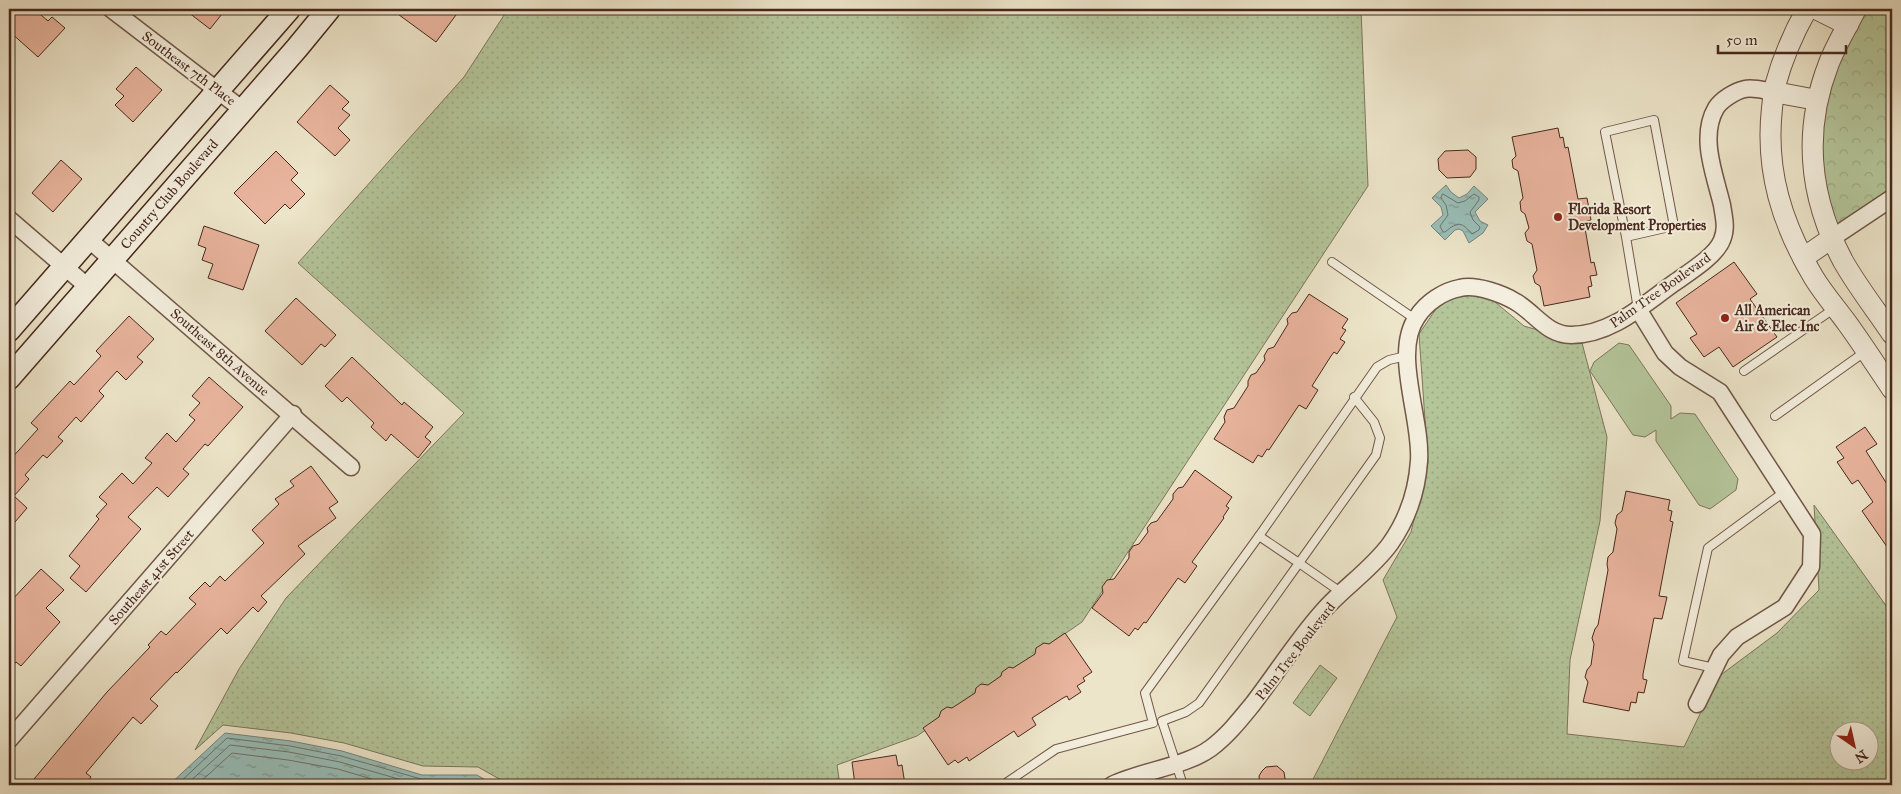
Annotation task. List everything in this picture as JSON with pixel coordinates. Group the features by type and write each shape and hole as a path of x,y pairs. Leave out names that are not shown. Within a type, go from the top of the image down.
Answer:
{"main road":[{"path":"9,330 87,238 289,9"},
{"name":"Country Club Boulevard","path":"9,378 329,9"}],"street":[{"name":"Southeast 7th Place","path":"111,9 243,110"},
{"path":"1807,9 1798,26 1774,92 1770,130 1772,174 1793,238 1803,258 1815,279 1892,389"},
{"path":"1816,9 1852,17 1830,61 1817,100 1811,140 1813,165 1823,214 1844,262 1892,334"},
{"name":"Palm Tree Boulevard","path":"1118,782 1197,756 1211,748 1232,730 1316,620 1390,544 1414,495 1419,461 1419,444 1406,356 1407,340 1415,319 1428,302 1461,287 1494,292 1507,297 1518,303 1553,332 1569,335 1596,332 1612,326 1704,260 1722,243 1726,227 1707,138 1710,119 1718,104 1746,89 1774,92"},
{"path":"1774,92 1817,100"},
{"path":"1803,258 1892,198"},
{"path":"9,219 88,288"},
{"name":"Southeast 8th Avenue","path":"87,238 293,414 352,467"},
{"path":"1638,309 1665,354 1680,367 1720,392 1812,534 1811,567 1785,607 1737,637 1720,655 1698,704"},
{"name":"Southeast 41st Street","path":"9,740 293,414"}],"lane":[{"path":"1626,237 1674,226 1654,120 1605,132 1638,309"},
{"path":"1332,262 1415,319"},
{"path":"1744,371 1835,308"},
{"path":"1775,416 1866,351"},
{"path":"1153,723 1145,693 1259,536 1377,367 1389,360 1406,356"},
{"path":"1004,785 1056,749 1162,721 1186,712 1199,703 1376,455 1380,438 1374,422 1354,398"},
{"path":"1714,668 1683,661 1708,548 1784,492"},
{"path":"1259,536 1342,593"},
{"path":"1162,721 1183,785"}],"green space":[{"path":"508,9 1361,9 1368,186 1082,622 917,736 837,765 840,785 510,785 478,767 423,766 344,743 291,733 223,725 195,750 239,669 286,598 464,413 298,263 464,77"},
{"path":"1868,9 1892,9 1892,192 1839,228 1832,210 1823,171 1822,149 1825,107 1838,62"},
{"path":"1484,293 1524,326 1582,343 1607,437 1600,521 1570,660 1567,734 1684,747 1718,677 1777,633 1819,590 1814,505 1892,614 1892,785 1310,785 1397,617 1383,580 1411,532 1428,463 1419,334 1442,300"},
{"path":"1619,343 1629,345 1671,406 1671,419 1680,413 1695,414 1738,479 1736,490 1710,509 1699,505 1656,441 1656,430 1645,437 1633,435 1590,371 1594,362"},
{"path":"1320,665 1337,678 1310,716 1293,703"}],"water":[{"path":"1446,185 1459,198 1467,194 1474,186 1488,199 1475,212 1480,221 1488,225 1483,233 1469,243 1463,231 1459,229 1455,230 1445,240 1431,226 1443,215 1441,207 1432,198"},
{"path":"225,733 291,741 342,751 422,775 477,775 494,785 169,785"}],"building":[{"path":"14,9 34,9 48,21 52,17 65,28 38,57 9,31 9,15"},
{"path":"184,9 226,9 210,29"},
{"path":"391,9 447,9 456,15 436,42"},
{"path":"136,67 162,90 133,122 115,105 124,96 116,89"},
{"path":"330,85 349,102 342,109 350,115 338,128 350,140 335,156 297,122"},
{"name":"Florida Resort Development Properties","path":"1558,128 1560,138 1563,137 1565,148 1568,147 1578,199 1587,198 1591,220 1584,222 1591,263 1594,262 1597,275 1590,276 1592,286 1588,287 1590,297 1544,306 1540,286 1535,283 1533,276 1537,270 1532,244 1527,241 1525,233 1529,228 1525,214 1521,211 1520,202 1523,198 1518,171 1513,168 1512,160 1516,156 1512,137"},
{"path":"1468,150 1476,157 1476,169 1470,177 1447,178 1439,170 1438,159 1445,151"},
{"path":"276,151 298,173 291,180 305,194 290,209 285,204 265,224 234,193"},
{"path":"61,160 82,179 53,212 32,193"},
{"path":"204,226 259,245 243,290 208,278 213,264 202,260 206,248 198,245"},
{"name":"All American Air & Elec Inc","path":"1734,262 1757,294 1750,299 1777,337 1733,367 1719,347 1704,357 1690,338 1697,334 1676,303"},
{"path":"1309,294 1348,319 1342,328 1346,330 1340,339 1345,342 1337,354 1334,352 1331,356 1312,386 1318,390 1306,409 1299,405 1269,450 1267,449 1262,457 1258,455 1253,463 1214,439 1225,422 1224,417 1227,410 1234,408 1248,386 1251,375 1256,373 1265,360 1264,356 1268,349 1274,347 1288,324 1287,319 1292,313 1297,312"},
{"path":"296,298 336,335 325,347 321,344 302,365 265,331"},
{"path":"129,316 154,339 137,357 143,362 126,380 117,371 99,391 104,396 81,422 76,417 58,437 63,441 47,458 43,455 25,475 29,479 14,496 27,508 9,529 9,461 38,429 31,423 70,381 74,385 101,356 96,351"},
{"path":"352,357 402,405 404,402 433,427 425,437 431,442 418,458 391,434 386,441 371,427 374,423 347,397 342,402 325,386"},
{"path":"209,377 243,407 208,446 205,444 183,469 189,474 168,497 157,487 128,517 141,529 86,592 70,578 80,566 69,556 99,519 96,516 107,504 99,497 122,473 133,484 152,463 145,458 167,433 176,442 195,420 189,415 200,403 192,396"},
{"path":"1865,427 1877,444 1866,451 1892,492 1892,554 1862,511 1873,502 1858,480 1852,484 1837,462 1844,458 1836,447"},
{"path":"311,466 338,502 329,508 336,518 298,546 305,554 261,596 267,602 258,612 253,607 227,634 221,628 176,672 150,699 158,706 141,724 133,717 86,773 91,777 85,785 29,785 107,692 150,647 148,645 161,631 166,635 196,604 189,598 205,582 210,587 220,576 225,581 264,543 252,530 279,504 275,499 294,486 290,481"},
{"path":"1195,470 1232,497 1226,506 1229,508 1224,518 1192,562 1197,566 1185,583 1178,578 1146,623 1144,622 1138,630 1135,628 1129,636 1092,608 1103,593 1102,587 1107,580 1114,579 1129,558 1129,552 1133,546 1139,544 1148,532 1147,528 1151,523 1157,521 1173,499 1173,494 1178,488 1183,487"},
{"path":"1626,491 1670,500 1668,510 1672,511 1670,521 1673,522 1659,596 1667,597 1662,619 1654,618 1643,674 1643,679 1647,680 1644,693 1638,692 1636,703 1631,702 1629,711 1583,702 1588,682 1585,677 1591,665 1594,644 1592,638 1598,625 1608,570 1608,557 1613,552 1617,529 1615,523 1617,515 1622,511"},
{"path":"41,569 64,590 46,608 60,622 21,666 16,662 9,670 9,603"},
{"path":"1065,633 1092,672 1083,678 1085,681 1077,686 1081,692 1069,700 1067,696 1063,698 1032,718 1036,725 1018,737 1014,731 969,761 967,757 958,763 955,760 948,765 923,728 939,717 941,711 947,707 952,708 975,693 976,688 981,684 988,685 1001,676 1002,672 1009,667 1013,668 1035,654 1036,648 1044,643 1049,644"},
{"path":"896,755 898,766 902,765 905,785 855,785 852,762"},
{"path":"1277,766 1284,772 1286,785 1260,785 1259,776 1262,771 1266,767"}],"place":[{"name":"Florida Resort Development Properties","path":"1558,217"},
{"name":"All American Air & Elec Inc","path":"1725,318"}]}
